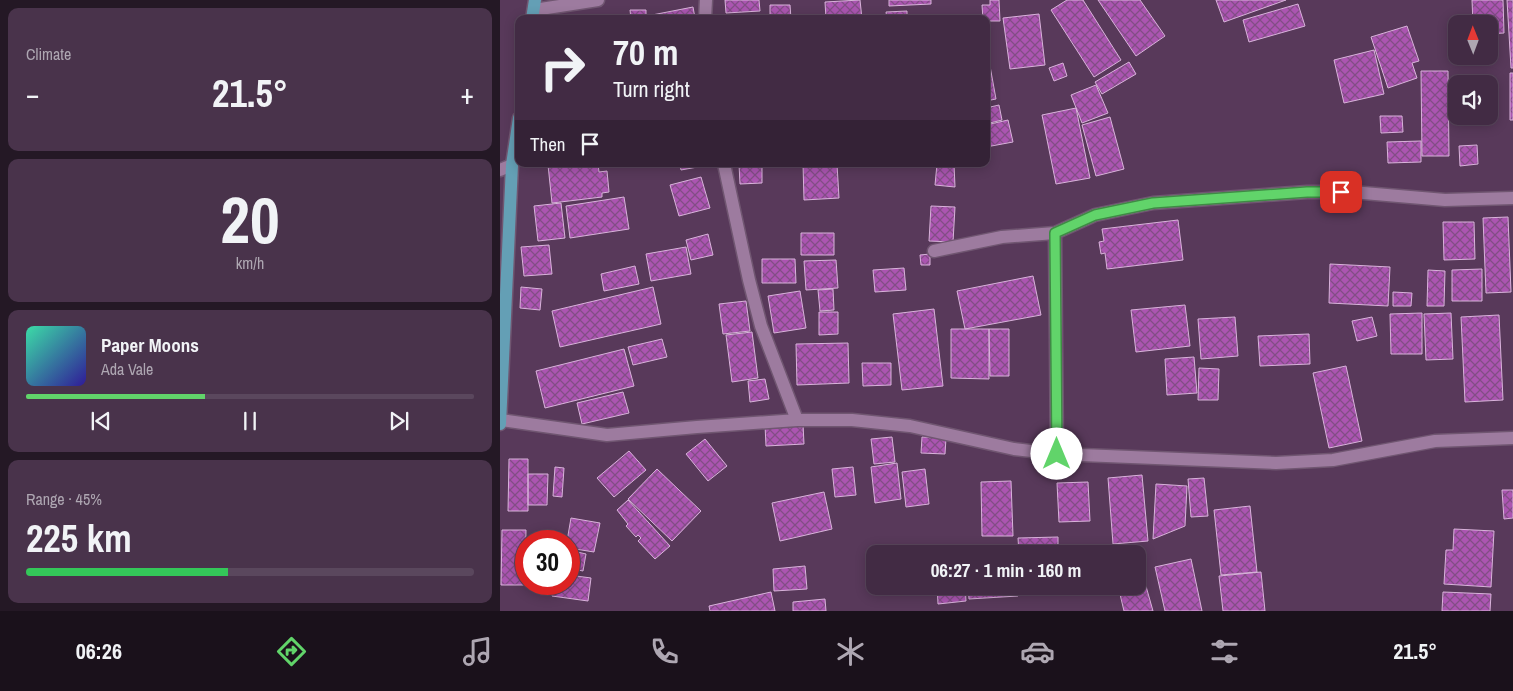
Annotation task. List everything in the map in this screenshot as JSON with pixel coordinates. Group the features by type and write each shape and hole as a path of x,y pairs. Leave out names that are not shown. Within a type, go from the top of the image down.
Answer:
{"main road":[{"path":"500,422 512,165 515,145"}],"street":[{"path":"534,10 598,0"},
{"path":"705,15 706,0"},
{"path":"500,170 512,165"},
{"path":"725,167 761,326 797,420"},
{"path":"934,251 1002,237 1055,233 1095,215 1163,202 1307,192 1352,192 1445,200 1513,198"},
{"path":"1055,233 1057,454"},
{"path":"500,422 607,435 797,420 852,420 910,426 1014,449 1057,454 1276,463 1333,460 1435,441 1513,438"}],"building":[{"path":"725,0 759,0 760,11 726,13"},
{"path":"860,0 862,15 826,15 825,2"},
{"path":"889,0 931,0 931,4 889,6"},
{"path":"990,0 999,0 1000,21 990,21 990,15 983,15 982,5 990,5"},
{"path":"1067,0 1083,0 1121,60 1094,77 1051,10"},
{"path":"1098,0 1140,0 1165,36 1136,56"},
{"path":"1216,0 1286,0 1224,22"},
{"path":"1472,0 1503,0 1504,33 1498,33 1498,15 1473,15"},
{"path":"1507,0 1513,0 1513,68 1511,68"},
{"path":"1298,4 1305,26 1249,42 1243,20"},
{"path":"770,5 790,5 791,15 770,15"},
{"path":"693,7 694,15 652,15"},
{"path":"630,10 646,10 646,15 631,15"},
{"path":"907,11 907,15 886,15 886,12"},
{"path":"1039,14 1045,65 1010,69 1003,18"},
{"path":"1407,26 1419,61 1412,63 1417,78 1388,88 1371,37"},
{"path":"1374,50 1384,94 1344,103 1334,60"},
{"path":"1129,62 1136,74 1102,94 1095,82"},
{"path":"1063,63 1067,76 1054,81 1049,68"},
{"path":"990,66 996,99 990,100"},
{"path":"1421,71 1448,71 1449,156 1422,156"},
{"path":"1510,73 1513,73 1513,120 1510,120"},
{"path":"1096,85 1108,113 1082,123 1071,95"},
{"path":"999,105 1002,120 990,123 990,107"},
{"path":"1076,108 1090,178 1056,184 1042,115"},
{"path":"1380,116 1402,116 1403,132 1381,133"},
{"path":"1110,117 1124,169 1096,176 1082,125"},
{"path":"1008,120 1013,142 990,146 990,124"},
{"path":"1421,141 1421,162 1388,163 1387,142"},
{"path":"1477,145 1478,164 1460,166 1459,146"},
{"path":"548,167 598,167 599,172 607,171 609,192 602,193 602,197 552,203"},
{"path":"680,167 698,167 681,170"},
{"path":"739,167 762,167 762,183 740,184"},
{"path":"803,167 837,167 839,198 804,200"},
{"path":"937,167 954,167 955,187 935,185"},
{"path":"701,177 710,208 679,216 670,185"},
{"path":"624,197 629,229 570,238 566,206"},
{"path":"561,203 565,238 538,241 534,206"},
{"path":"931,206 955,207 953,242 929,241"},
{"path":"1508,217 1511,292 1486,293 1483,218"},
{"path":"1178,220 1183,260 1107,269 1105,253 1101,254 1099,242 1104,241 1102,229"},
{"path":"1443,222 1474,222 1475,259 1444,260"},
{"path":"801,233 834,233 834,255 801,255"},
{"path":"708,234 713,255 691,260 686,240"},
{"path":"549,245 552,274 524,276 521,247"},
{"path":"686,247 691,274 651,281 646,254"},
{"path":"930,254 930,265 921,265 920,255"},
{"path":"762,259 795,259 796,283 762,283"},
{"path":"836,260 838,288 806,290 804,261"},
{"path":"1330,264 1390,267 1388,306 1329,303"},
{"path":"635,266 639,284 604,291 601,274"},
{"path":"904,268 906,290 875,292 873,270"},
{"path":"1482,269 1482,301 1452,301 1452,270"},
{"path":"1428,270 1445,271 1444,306 1427,306"},
{"path":"1033,276 1041,315 965,329 957,291"},
{"path":"521,287 542,289 540,310 520,308"},
{"path":"653,287 661,324 560,347 552,311"},
{"path":"833,289 834,310 820,311 818,290"},
{"path":"800,291 806,328 774,333 768,296"},
{"path":"1393,292 1412,293 1411,306 1393,306"},
{"path":"746,301 750,331 723,334 719,304"},
{"path":"1185,305 1190,346 1136,352 1131,310"},
{"path":"934,309 943,386 902,390 893,314"},
{"path":"819,312 838,312 838,334 819,335"},
{"path":"1422,313 1422,354 1391,354 1390,314"},
{"path":"1451,313 1453,359 1426,360 1424,314"},
{"path":"1499,315 1503,400 1465,402 1461,317"},
{"path":"1235,317 1238,356 1201,359 1198,319"},
{"path":"1372,317 1377,336 1357,341 1352,321"},
{"path":"951,329 989,329 989,379 951,378"},
{"path":"989,329 1009,329 1009,376 990,376"},
{"path":"752,332 758,378 732,382 726,335"},
{"path":"1309,334 1310,364 1260,366 1258,336"},
{"path":"662,339 667,357 633,365 628,347"},
{"path":"848,343 849,383 797,385 796,344"},
{"path":"624,349 634,386 545,408 536,371"},
{"path":"1194,357 1197,393 1167,395 1165,359"},
{"path":"862,363 891,363 891,385 863,386"},
{"path":"1346,366 1362,441 1329,448 1313,373"},
{"path":"1199,368 1219,369 1218,400 1198,400"},
{"path":"765,379 769,399 750,402 748,381"},
{"path":"623,392 629,413 582,424 577,403"},
{"path":"803,424 804,444 766,446 765,425"},
{"path":"892,437 895,462 874,464 871,439"},
{"path":"922,437 946,438 945,454 921,453"},
{"path":"705,439 727,466 708,481 686,454"},
{"path":"629,451 646,470 614,497 597,478"},
{"path":"509,459 528,459 528,511 508,511"},
{"path":"897,463 901,499 875,503 871,467"},
{"path":"555,467 564,468 562,497 553,496"},
{"path":"853,467 856,495 835,497 832,469"},
{"path":"657,469 701,511 672,541 628,499"},
{"path":"925,469 929,504 906,507 902,472"},
{"path":"528,474 548,474 547,505 528,505"},
{"path":"1142,475 1148,541 1113,544 1108,478"},
{"path":"1204,478 1208,516 1191,517 1188,479"},
{"path":"1011,481 1013,536 982,536 981,482"},
{"path":"1088,482 1090,521 1059,522 1057,483"},
{"path":"1156,484 1187,486 1185,526 1153,539"},
{"path":"1502,490 1513,490 1513,518 1504,519"},
{"path":"824,492 832,529 780,541 772,503"},
{"path":"628,500 670,546 655,559 638,541 641,538 638,535 636,537 626,526 628,524 617,510"},
{"path":"1250,506 1257,572 1221,575 1214,510"},
{"path":"571,518 600,523 594,552 580,550 580,530 569,530"},
{"path":"1454,529 1494,531 1491,587 1444,584 1446,550 1453,550"},
{"path":"502,530 515,530 515,585 501,585"},
{"path":"1058,537 1058,545 1018,545 1018,538"},
{"path":"580,553 586,554 583,571 580,570"},
{"path":"1191,559 1202,611 1165,611 1155,567"},
{"path":"805,566 807,589 774,591 773,569"},
{"path":"1261,572 1265,611 1223,611 1219,576"},
{"path":"580,576 591,578 588,601 552,596 580,595"},
{"path":"1146,586 1153,611 1124,611 1120,595 1146,595"},
{"path":"771,592 775,611 710,611 709,606"},
{"path":"1443,592 1491,594 1490,611 1442,611"},
{"path":"938,595 966,595 966,601 938,604"},
{"path":"969,595 1018,595 1018,596 969,599"},
{"path":"825,599 826,611 793,611 793,602"}],"route":[{"path":"1057,454 1055,233 1095,215 1153,203 1307,192 1341,192"}]}
